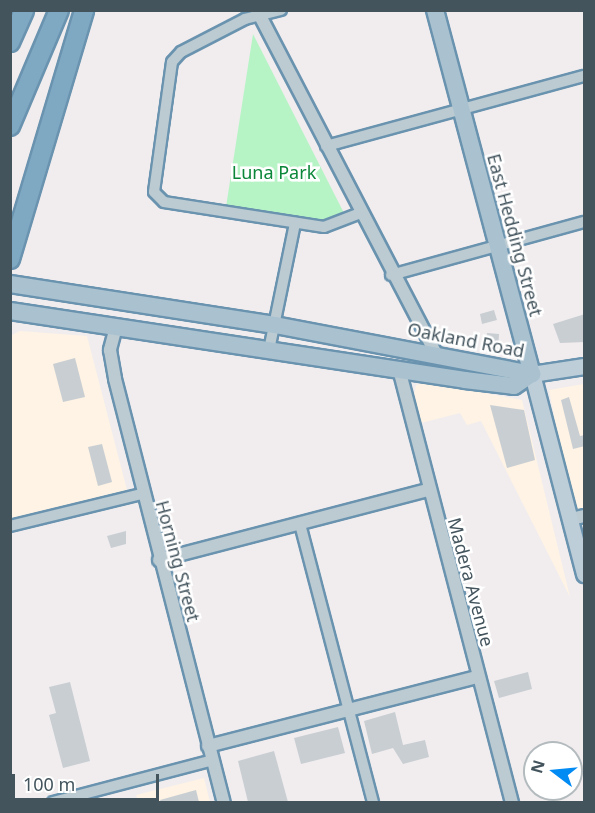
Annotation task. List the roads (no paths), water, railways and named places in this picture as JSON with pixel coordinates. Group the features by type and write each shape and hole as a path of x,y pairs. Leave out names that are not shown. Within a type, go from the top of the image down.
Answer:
{"highway":[{"path":"10,42 24,10"},
{"path":"10,126 59,10"},
{"path":"10,259 84,10"}],"main road":[{"name":"East Hedding Street","path":"435,10 496,246 532,374 578,518 585,574"},
{"name":"Oakland Road","path":"10,284 275,325 532,374"},
{"name":"Oakland Road","path":"10,311 514,386 532,374"},
{"path":"532,374 585,366"}],"street":[{"path":"281,10 258,13 181,52 172,62 152,185 164,202 324,227 360,213"},
{"path":"258,13 391,275 436,354"},
{"path":"326,146 585,76"},
{"path":"391,275 585,222"},
{"path":"269,350 295,223"},
{"name":"Horning Street","path":"116,327 112,364 141,494 224,802"},
{"name":"Madera Avenue","path":"399,369 428,490 512,802"},
{"path":"159,560 428,490"},
{"path":"10,526 141,494"},
{"path":"300,524 373,802"},
{"path":"208,746 477,677"},
{"path":"53,802 213,760"}],"park label":[{"name":"Luna Park","path":"274,172"}]}
